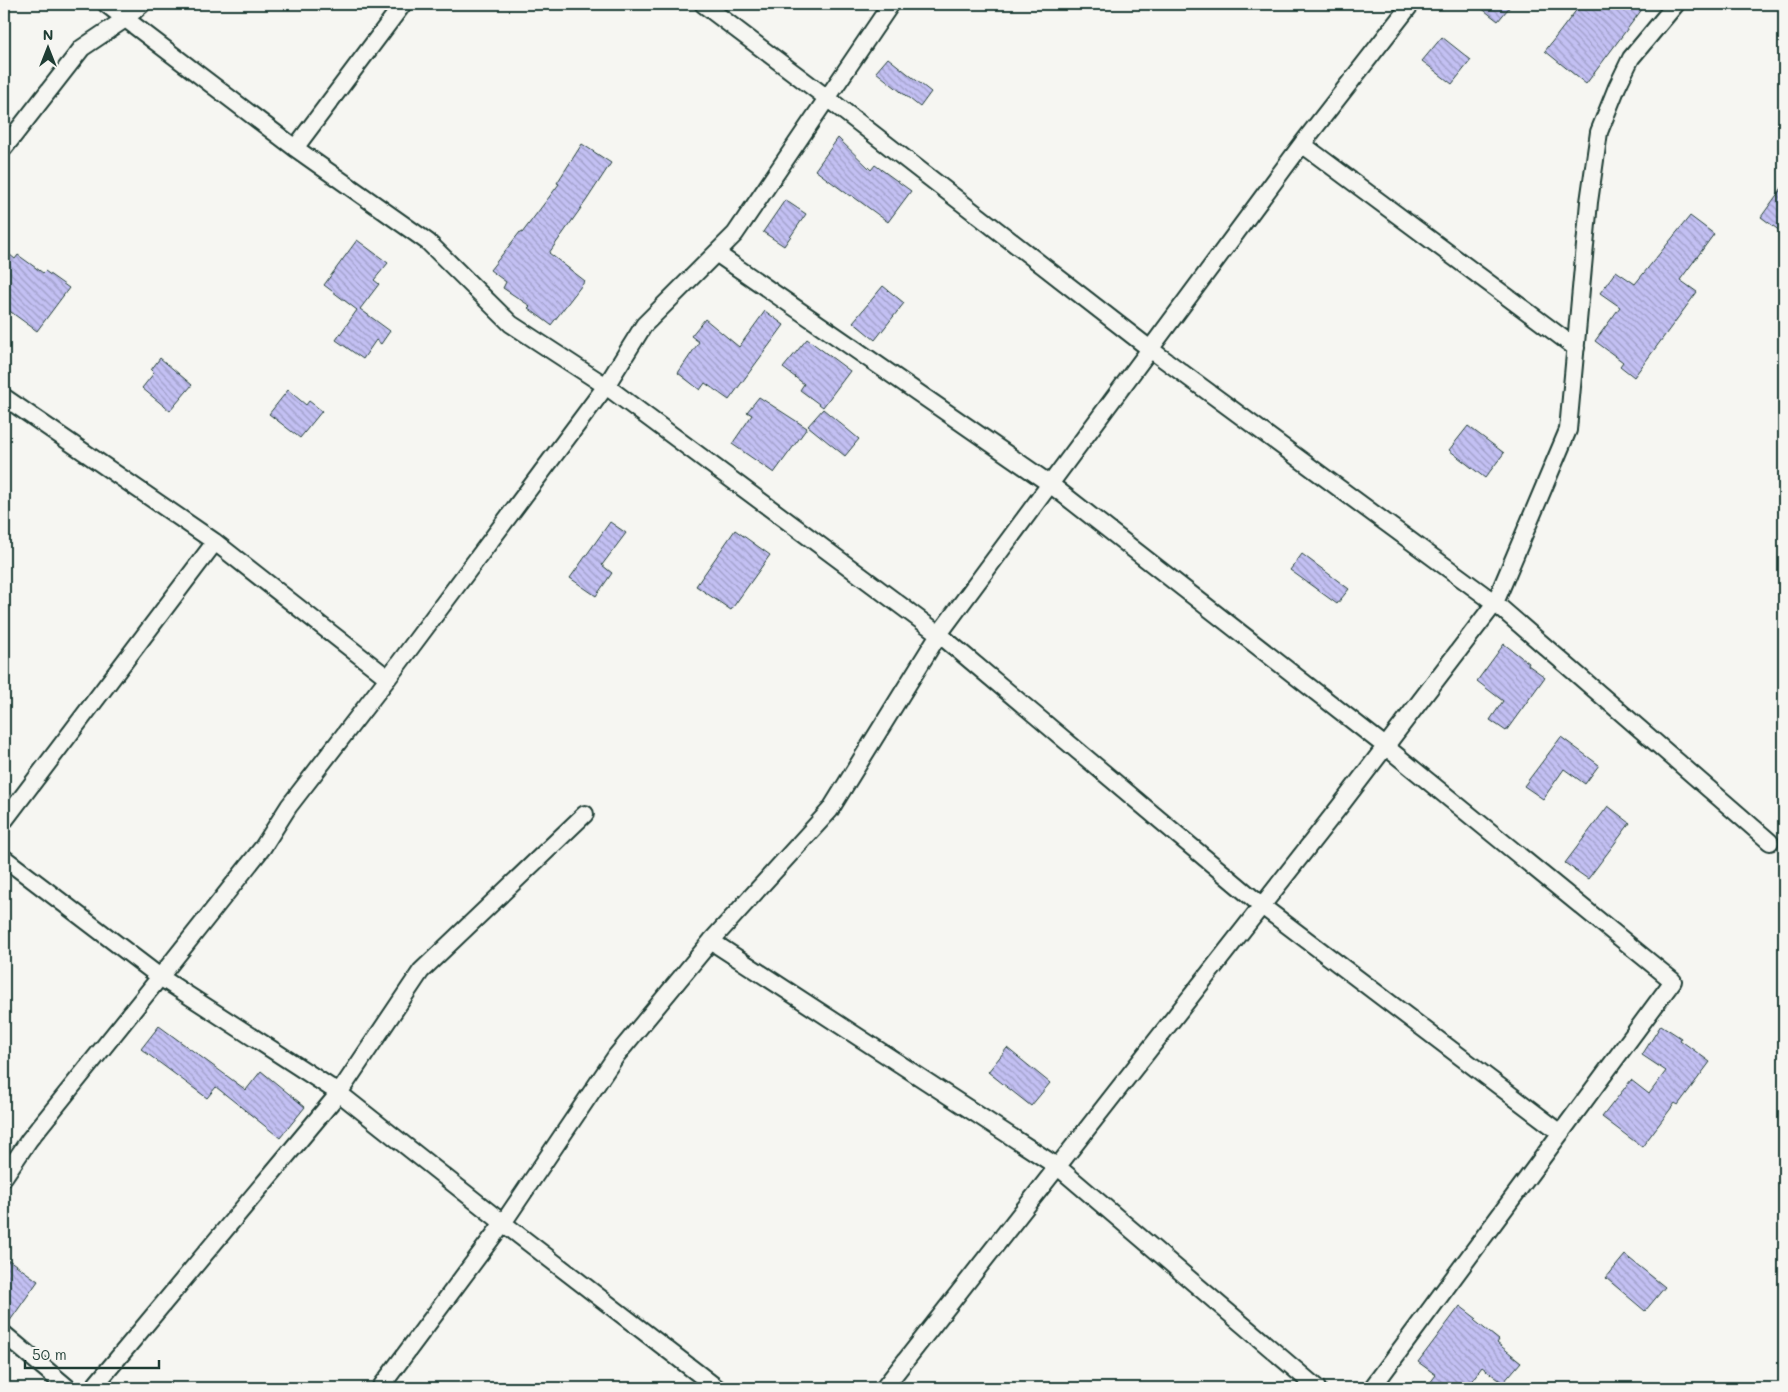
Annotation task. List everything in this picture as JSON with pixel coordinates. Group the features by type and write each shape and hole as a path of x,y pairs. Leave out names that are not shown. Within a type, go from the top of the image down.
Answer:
{"street":[{"path":"106,4 295,148 428,242 511,324 606,386 939,634 1262,906 1561,1133"},
{"path":"4,148 82,48 125,19 142,4"},
{"path":"295,148 403,4"},
{"path":"703,4 1150,349 1495,603 1770,842"},
{"path":"4,1177 29,1140 263,847 289,806 388,678 606,386 644,325 734,234 890,4"},
{"path":"380,1388 503,1223 616,1056 712,941 830,810 939,634 1302,144 1411,4"},
{"path":"884,1388 1262,906 1495,603 1568,430 1589,202 1599,132 1617,87 1632,58 1676,4"},
{"path":"1302,144 1576,348"},
{"path":"716,253 1050,484 1385,746 1673,981 1372,1388"},
{"path":"4,397 215,542 388,678"},
{"path":"4,821 215,542"},
{"path":"93,1388 339,1092 421,971 585,814"},
{"path":"4,858 160,977 339,1092 503,1223 717,1388"},
{"path":"712,941 1058,1167 1317,1388"},
{"path":"4,1334 68,1388"}],"building":[{"path":"1476,4 1512,4 1498,21"},
{"path":"1581,4 1646,4 1586,84 1545,51"},
{"path":"1442,37 1471,60 1452,84 1422,61"},
{"path":"888,58 931,92 920,107 876,72"},
{"path":"838,138 871,170 875,165 911,191 888,222 815,170"},
{"path":"582,144 611,163 549,253 585,281 551,325 528,308 530,306 503,288 506,282 490,270 520,232 522,233 559,184 557,183"},
{"path":"1784,185 1784,234 1761,217"},
{"path":"785,200 806,214 784,246 763,232"},
{"path":"1690,216 1714,234 1680,280 1697,292 1634,377 1620,366 1623,362 1595,341 1620,307 1600,293 1616,271 1635,284"},
{"path":"357,240 388,263 374,280 379,284 360,309 390,331 381,344 376,340 363,359 336,340 357,310 324,285"},
{"path":"4,250 15,259 18,255 43,273 45,271 69,288 37,331 4,307"},
{"path":"883,286 904,303 875,340 853,322"},
{"path":"765,311 784,325 729,400 705,383 700,390 678,373 699,342 691,336 705,319 739,347"},
{"path":"807,339 850,371 823,407 800,390 804,384 783,368"},
{"path":"160,358 192,385 170,411 142,388 154,373 151,370"},
{"path":"288,390 306,405 309,401 322,411 300,438 269,414"},
{"path":"759,397 807,428 774,473 732,444 752,415 747,412"},
{"path":"823,409 859,439 845,456 808,426"},
{"path":"1468,426 1504,453 1485,478 1449,450"},
{"path":"610,522 626,533 602,565 612,573 596,596 570,578"},
{"path":"735,530 770,555 731,610 696,586"},
{"path":"1302,554 1349,589 1337,604 1290,570"},
{"path":"1504,644 1545,677 1506,731 1490,720 1503,701 1477,681"},
{"path":"1561,737 1599,765 1585,784 1564,769 1543,799 1524,786"},
{"path":"1608,806 1630,823 1588,879 1565,863"},
{"path":"1661,1025 1681,1038 1680,1040 1710,1062 1678,1105 1675,1103 1642,1147 1602,1117 1631,1080 1649,1094 1666,1071 1642,1055"},
{"path":"159,1026 246,1090 261,1071 305,1107 280,1138 216,1087 207,1098 141,1049"},
{"path":"1007,1048 1050,1083 1031,1106 988,1072"},
{"path":"1625,1255 1665,1287 1645,1311 1606,1278"},
{"path":"9,1260 38,1281 7,1325 4,1324 4,1268"},
{"path":"1460,1306 1499,1340 1497,1343 1521,1362 1503,1383 1482,1367 1466,1388 1426,1388 1436,1375 1418,1362"}]}
